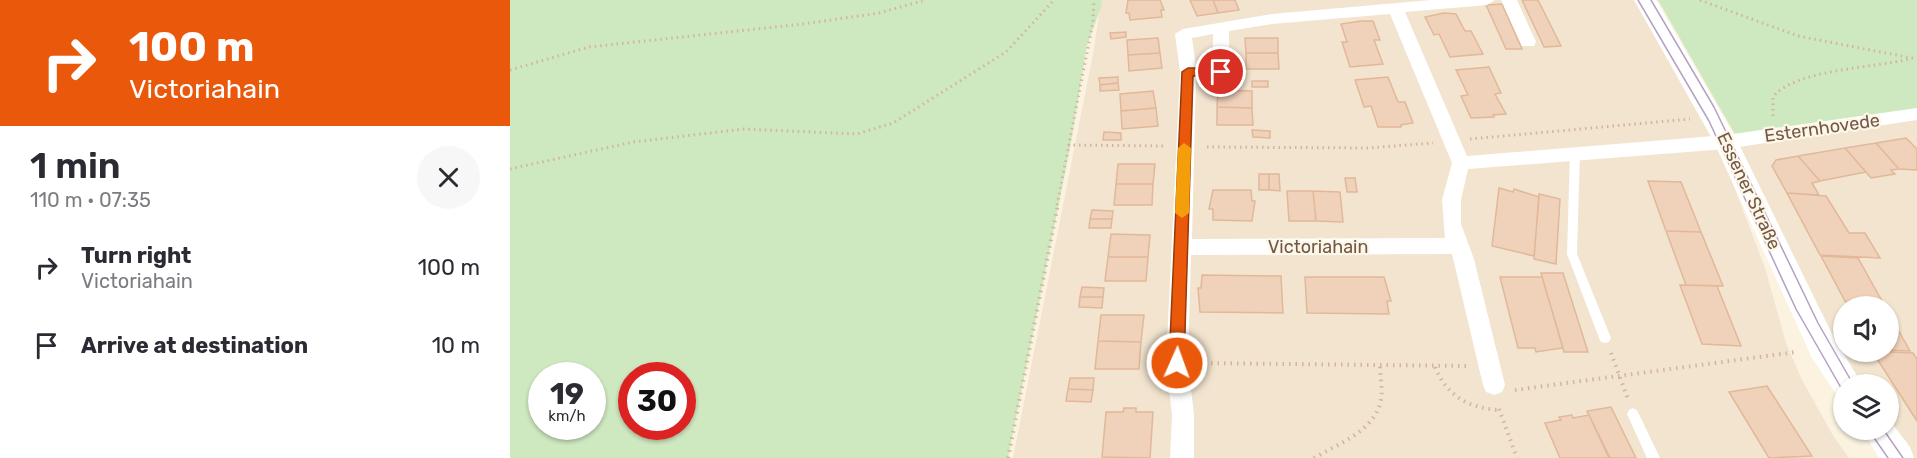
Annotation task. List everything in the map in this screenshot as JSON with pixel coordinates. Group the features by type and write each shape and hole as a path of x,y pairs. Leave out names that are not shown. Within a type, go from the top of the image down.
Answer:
{"main road":[{"name":"Essener Straße","path":"1646,0 1720,130 1823,348 1840,374"},
{"path":"1886,440 1898,458"}],"street":[{"path":"1182,458 1182,415 1177,363 1188,72 1183,34 1272,19 1487,0"},
{"path":"1509,0 1528,42"},
{"path":"1395,7 1461,163 1455,182 1449,220 1456,246 1464,259 1493,381"},
{"path":"1188,72 1221,72 1221,27"},
{"name":"Esternhovede","path":"1720,130 1917,114"},
{"path":"1461,163 1575,152 1720,130"},
{"name":"Victoriahain","path":"1180,247 1456,246"}],"lane":[{"path":"1575,152 1572,254 1605,338"},
{"path":"1633,414 1654,458"}],"path":[{"path":"510,70 589,47 803,24 879,13 926,0"},
{"path":"510,169 656,139 744,129 857,134 893,123 1006,52 1054,0"},
{"path":"1008,458 1093,22 1094,0"},
{"path":"1700,0 1798,36 1917,59"},
{"path":"1774,119 1771,110 1775,94 1802,80 1910,59"},
{"path":"1068,145 1368,148 1451,140 1720,130"},
{"path":"1605,338 1633,414"},
{"path":"1177,363 1436,367 1493,381 1619,375 1823,348"},
{"path":"1314,458 1364,428 1375,415 1381,401 1380,366"},
{"path":"1436,367 1440,382 1450,394 1468,405 1499,410"},
{"path":"1493,381 1499,410 1516,458"}],"shaded area":[{"path":"1101,0 1641,0 1722,155 1765,268 1786,343 1801,378 1833,435 1833,440 1836,440 1849,458 1013,458 1094,49"},
{"path":"1917,118 1917,458 1900,458 1893,440 1899,440 1899,374 1845,374 1839,362 1899,362 1899,296 1833,296 1833,349 1736,146"}],"green space":[{"path":"510,0 1101,0 1102,5 1087,45 1070,148 1008,458 510,458"},
{"path":"1658,0 1917,0 1917,110 1736,136"}],"building":[{"path":"1128,0 1160,0 1164,10 1161,10 1162,17 1130,20 1129,13 1126,13"},
{"path":"1190,0 1213,0 1218,13 1197,16"},
{"path":"1213,0 1235,0 1239,10 1218,13"},
{"path":"1522,0 1538,0 1561,46 1544,47"},
{"path":"1502,4 1522,49 1506,49 1486,5"},
{"path":"1444,13 1456,14 1465,31 1471,31 1483,54 1450,57 1439,34 1434,35 1425,17"},
{"path":"1373,21 1380,40 1374,40 1383,64 1350,67 1342,42 1347,42 1341,24"},
{"path":"1126,32 1126,37 1111,39 1110,33"},
{"path":"1158,38 1160,53 1128,55 1127,40"},
{"path":"1245,38 1278,38 1278,53 1246,53"},
{"path":"1160,53 1162,68 1129,71 1128,55"},
{"path":"1246,53 1278,53 1279,69 1246,69"},
{"path":"1489,67 1501,93 1495,94 1506,114 1471,118 1461,96 1468,95 1456,70"},
{"path":"1118,77 1118,83 1100,85 1099,78"},
{"path":"1388,77 1398,102 1405,102 1413,123 1401,125 1401,127 1378,127 1371,106 1364,107 1355,80"},
{"path":"1252,81 1268,81 1268,87 1252,87"},
{"path":"1118,83 1119,90 1100,91 1100,85"},
{"path":"1218,90 1252,91 1252,108 1217,107"},
{"path":"1153,91 1156,108 1121,111 1120,94"},
{"path":"1217,107 1252,108 1253,125 1217,125"},
{"path":"1156,108 1158,126 1122,129 1121,111"},
{"path":"1252,130 1270,131 1270,138 1253,137"},
{"path":"1104,132 1121,133 1121,140 1103,140"},
{"path":"1906,138 1917,149 1917,170 1899,169 1876,143"},
{"path":"1876,143 1899,169 1891,170 1895,174 1871,178 1845,148"},
{"path":"1845,148 1866,172 1820,181 1798,156"},
{"path":"1798,156 1820,181 1812,183 1819,195 1787,193 1772,166 1776,160"},
{"path":"1118,164 1155,164 1153,184 1116,184"},
{"path":"1259,174 1269,174 1269,190 1259,190"},
{"path":"1269,174 1279,174 1280,191 1269,190"},
{"path":"1345,178 1355,178 1357,192 1347,192"},
{"path":"1648,181 1681,182 1701,232 1666,231"},
{"path":"1116,184 1153,184 1152,205 1114,205"},
{"path":"1499,188 1513,192 1514,189 1539,197 1534,256 1492,246"},
{"path":"1213,190 1251,190 1252,201 1255,201 1252,221 1213,220 1213,209 1209,209"},
{"path":"1287,191 1313,191 1316,221 1289,221"},
{"path":"1313,191 1340,192 1343,222 1316,221"},
{"path":"1787,193 1826,196 1849,233 1865,233 1880,258 1820,255"},
{"path":"1539,194 1560,199 1556,264 1534,259"},
{"path":"1092,210 1113,211 1112,219 1090,219"},
{"path":"1090,219 1112,219 1111,228 1089,228"},
{"path":"1666,231 1701,232 1723,286 1686,285"},
{"path":"1111,234 1150,235 1148,257 1108,257"},
{"path":"1821,256 1858,258 1879,296 1842,296"},
{"path":"1108,257 1148,257 1146,281 1105,281"},
{"path":"1541,273 1563,273 1588,352 1564,352"},
{"path":"1202,275 1281,276 1283,313 1200,312 1198,288 1201,288"},
{"path":"1305,277 1384,277 1391,301 1387,301 1389,314 1307,313"},
{"path":"1500,277 1542,277 1563,348 1536,352 1535,348 1518,348"},
{"path":"1680,285 1717,286 1741,346 1702,344"},
{"path":"1082,287 1104,288 1103,297 1080,297"},
{"path":"1080,297 1103,297 1102,308 1079,307"},
{"path":"1101,315 1144,315 1141,342 1098,341"},
{"path":"1899,332 1910,351 1899,350"},
{"path":"1098,341 1141,342 1139,369 1095,369"},
{"path":"1899,352 1913,353 1917,359 1917,421 1899,393 1899,374 1887,374 1879,362 1899,362"},
{"path":"1070,378 1094,378 1093,390 1068,389"},
{"path":"1767,386 1812,456 1769,458 1729,392"},
{"path":"1068,389 1093,390 1091,402 1066,401"},
{"path":"1611,407 1636,458 1610,458 1587,411"},
{"path":"1124,408 1136,408 1136,412 1153,412 1150,458 1102,457 1106,412 1123,412"},
{"path":"1572,415 1573,418 1589,415 1609,458 1560,458 1545,423"}],"tram line":[{"path":"1638,0 1709,121 1796,309 1833,374"},
{"path":"1651,0 1714,107 1818,323 1847,374"},
{"path":"1876,440 1888,458"},
{"path":"1891,440 1903,458"}],"slow traffic":[{"path":"1182,213 1184,148"}],"route":[{"path":"1177,363 1188,72 1221,72"}]}
